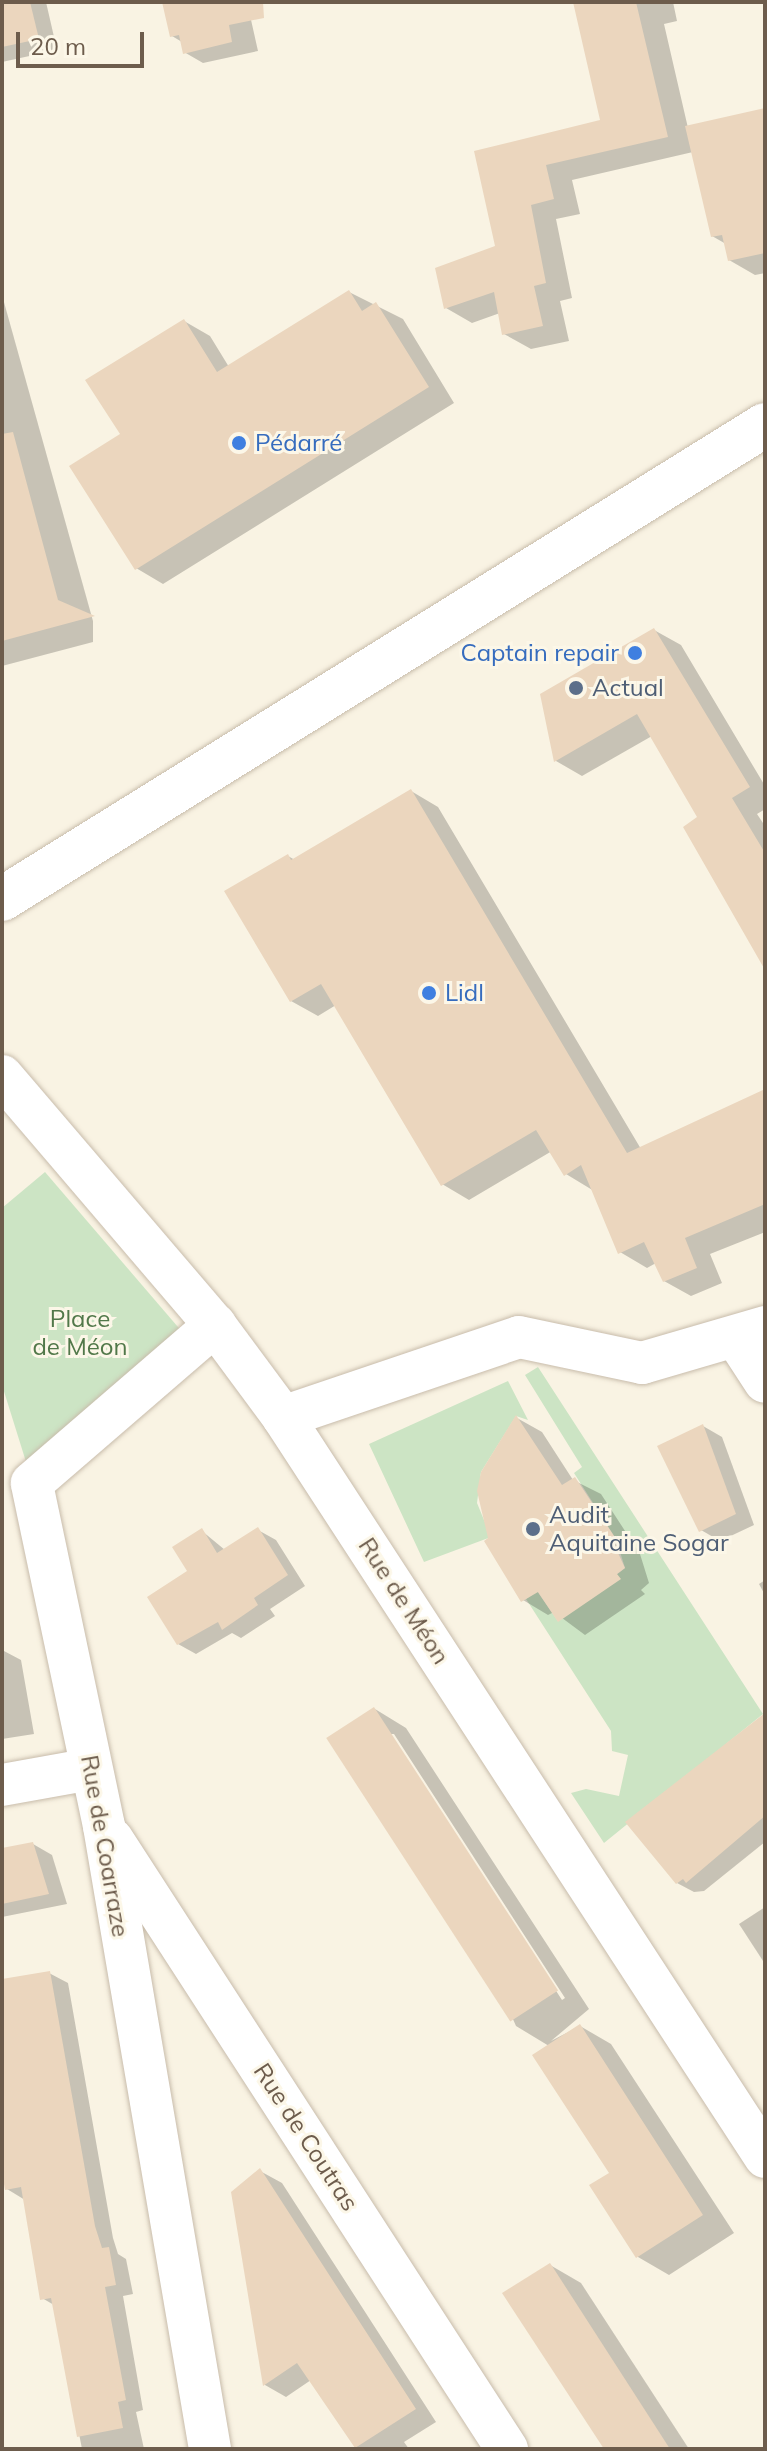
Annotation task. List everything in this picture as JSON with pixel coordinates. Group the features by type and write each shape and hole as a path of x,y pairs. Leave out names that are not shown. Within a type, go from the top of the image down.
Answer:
{"main road":[{"path":"2,899 765,425"}],"street":[{"name":"Rue de Méon","path":"2,1076 215,1325 283,1417 765,2157"},
{"name":"Rue de Coarraze","path":"210,2449 104,1826 32,1483 215,1325"},
{"path":"283,1417 519,1337 642,1363 751,1333 765,1382"},
{"path":"2,1785 91,1769"},
{"name":"Rue de Coutras","path":"104,1826 507,2449"}],"green space":[{"name":"Place de Méon","path":"45,1172 190,1341 32,1481 2,1385 2,1208"},
{"path":"538,1367 763,1714 604,1843 571,1793 586,1789 619,1796 628,1755 612,1751 611,1731 526,1599 537,1591 558,1621 625,1568 616,1539 574,1473 582,1467 525,1375"},
{"path":"508,1381 528,1420 516,1416 481,1472 477,1503 491,1537 424,1562 369,1444"}],"building":[{"path":"2,2 30,2 39,39 2,47"},
{"path":"162,2 263,2 264,18 229,25 232,42 183,54 179,35 170,37"},
{"path":"573,2 636,2 668,137 546,165 554,199 531,205 546,283 534,286 543,326 502,335 494,292 444,309 435,268 495,246 474,151 600,120"},
{"path":"765,108 765,253 728,261 722,235 711,237 685,126"},
{"path":"349,290 362,311 376,302 429,387 135,570 69,466 120,434 85,380 184,319 217,372"},
{"path":"13,432 58,600 95,616 2,641 2,434"},
{"path":"654,628 750,787 732,798 765,853 765,970 683,827 697,817 637,714 554,762 540,694"},
{"name":"Lidl","path":"411,789 627,1153 765,1089 765,1204 685,1238 697,1268 663,1282 644,1242 618,1254 581,1165 564,1176 536,1130 441,1186 321,984 290,1002 224,891 288,854 291,860"},
{"path":"516,1415 562,1485 575,1477 616,1539 613,1542 625,1568 617,1574 621,1579 558,1622 538,1592 521,1602 484,1541 488,1538 477,1491 481,1472"},
{"path":"703,1424 736,1514 699,1532 657,1446"},
{"path":"258,1527 288,1575 254,1598 258,1605 222,1630 218,1622 177,1645 147,1597 187,1571 172,1547 202,1528 217,1553"},
{"path":"374,1707 558,1990 510,2022 326,1738"},
{"path":"765,1713 765,1816 686,1883 683,1879 676,1884 625,1822"},
{"path":"33,1842 49,1894 2,1904 2,1848"},
{"path":"50,1971 95,2226 102,2248 109,2247 116,2285 105,2287 126,2400 118,2402 123,2428 77,2437 51,2298 40,2300 21,2187 5,2190 2,2172 2,1979"},
{"path":"580,2024 703,2215 636,2258 589,2185 609,2173 532,2055"},
{"path":"260,2168 416,2409 355,2448 297,2363 263,2386 231,2192"},
{"path":"550,2263 670,2449 604,2449 502,2293"}],"place":[{"name":"Pédarré","path":"239,443"},
{"name":"Captain repair","path":"635,653"},
{"name":"Actual","path":"576,688"},
{"name":"Lidl","path":"429,993"},
{"name":"Audit Aquitaine Sogar","path":"533,1529"}]}
